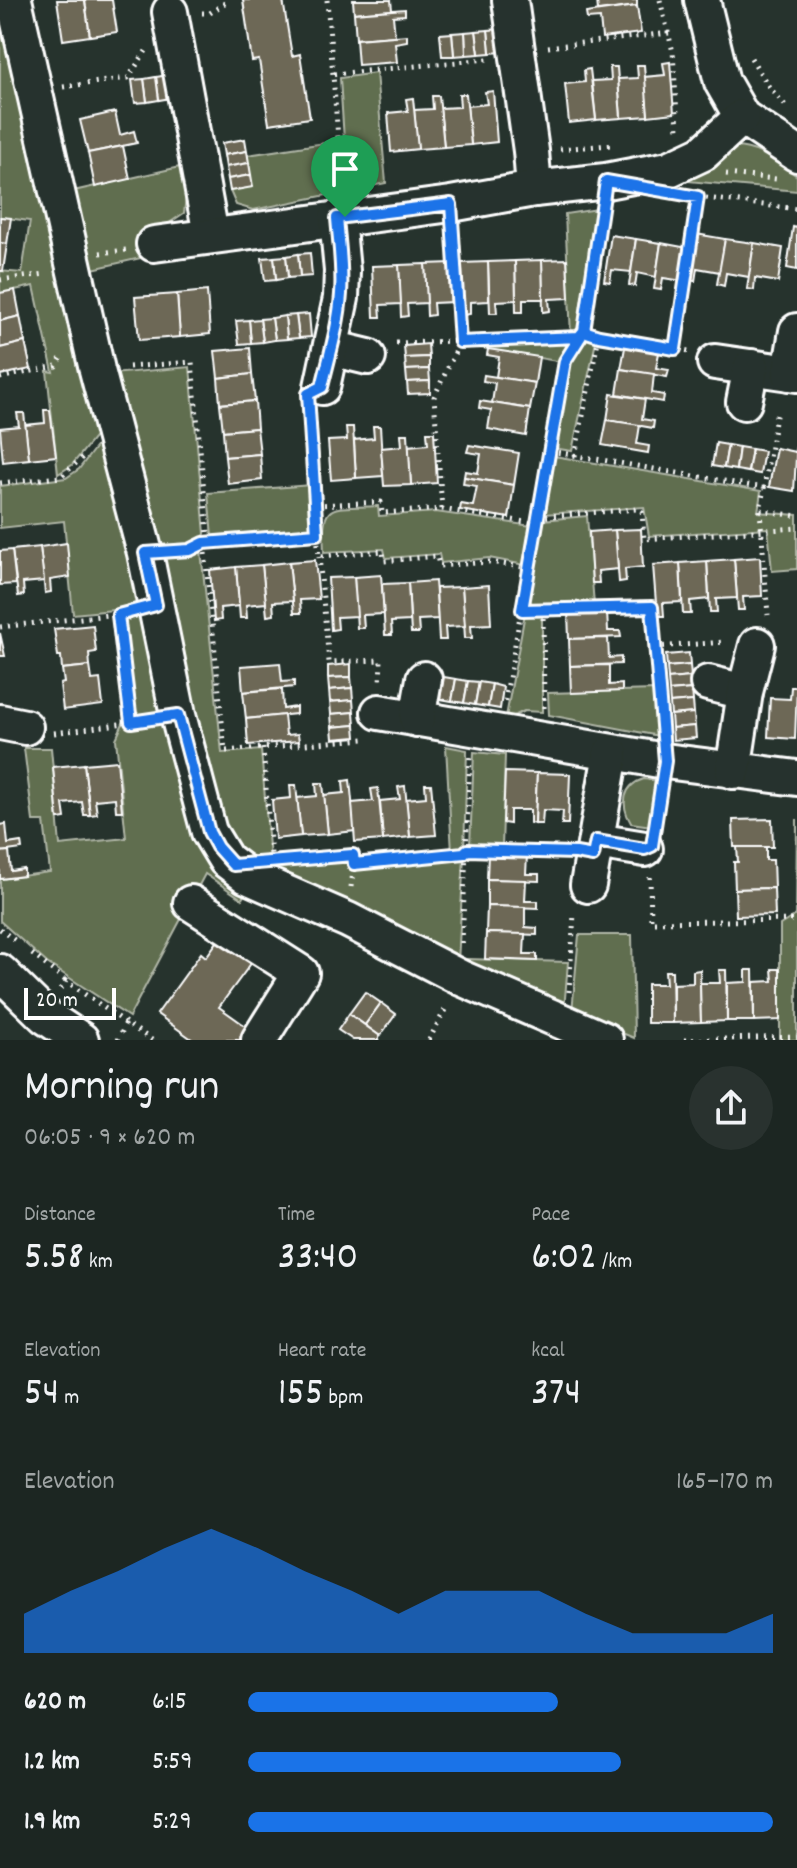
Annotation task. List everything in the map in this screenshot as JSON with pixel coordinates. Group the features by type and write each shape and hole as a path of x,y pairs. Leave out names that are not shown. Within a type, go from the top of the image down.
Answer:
{"street":[{"path":"14,0 97,370 145,553 178,715 209,832 217,847 247,876 348,920 461,978 605,1040"},
{"path":"510,0 534,189"},
{"path":"702,0 722,82 742,117 790,167"},
{"path":"170,12 211,235"},
{"path":"154,244 451,204 677,168 703,153 742,117"},
{"path":"322,387 341,298 341,217"},
{"path":"744,402 780,371 797,331"},
{"path":"331,348 368,357"},
{"path":"715,362 780,371"},
{"path":"733,771 745,692 757,645"},
{"path":"417,719 424,679"},
{"path":"708,683 745,692"},
{"path":"379,712 611,753 797,778"},
{"path":"611,753 592,861 645,849"},
{"path":"191,903 301,973 259,1040"},
{"path":"0,972 45,1016 81,1040"}],"path":[{"path":"327,0 341,217"},
{"path":"660,0 673,52 677,168 698,197 675,349"},
{"path":"35,92 128,78 170,12"},
{"path":"334,74 516,56 530,49 669,33"},
{"path":"750,56 769,87 792,113"},
{"path":"531,151 620,144"},
{"path":"677,168 790,167"},
{"path":"461,978 467,850 485,731 522,610 565,361 584,331 606,181"},
{"path":"698,197 797,209"},
{"path":"442,509 434,397 460,342 451,204"},
{"path":"0,280 154,244"},
{"path":"0,378 56,366 86,321"},
{"path":"584,331 711,355 715,362"},
{"path":"575,456 599,336"},
{"path":"368,357 374,344 579,337"},
{"path":"97,370 192,362 208,535 204,543 225,751 379,738 381,660 329,662 308,394 322,387"},
{"path":"655,647 741,641 757,645 769,622 760,510 780,371"},
{"path":"0,483 61,477 79,462 110,423"},
{"path":"550,451 764,488"},
{"path":"316,505 381,502 382,513 442,509 538,520 637,509 642,512 644,539 797,528"},
{"path":"760,510 797,516"},
{"path":"145,553 190,550 204,543 317,534"},
{"path":"319,556 383,551 384,561 437,556 439,566 489,562 529,568"},
{"path":"0,627 118,615 156,605"},
{"path":"522,610 652,607 665,761 652,846 645,849 650,857 651,922 797,920"},
{"path":"543,610 545,741"},
{"path":"118,615 131,722"},
{"path":"13,724 33,736 178,715"},
{"path":"233,865 272,862 263,748"},
{"path":"285,860 353,855 354,864 464,853 467,850 576,853 592,861 575,885 566,1024"},
{"path":"118,1040 126,1023 152,1040"},
{"path":"684,1040 797,1037"}],"green space":[{"path":"0,0 47,197 184,166 187,189 184,213 156,232 154,255 66,275 89,376 190,367 205,534 199,544 222,753 261,750 270,859 242,861 231,851 102,428 72,465 58,474 47,371 53,372 34,286 0,293 0,271 22,273 30,221 0,217"},
{"path":"376,73 386,183 253,210 236,205 230,191 248,155 344,140 340,78"},
{"path":"733,147 759,152 797,176 797,191 687,181 694,167"},
{"path":"598,209 580,331 571,335 565,214"},
{"path":"584,335 597,337 572,451 553,448 568,360"},
{"path":"574,340 562,362 464,345"},
{"path":"104,436 144,607 73,614 64,521 0,528 0,486 66,478 79,469"},
{"path":"554,456 761,491 758,512 797,515 797,569 772,571 768,528 649,536 644,507 544,514"},
{"path":"311,485 311,531 212,537 208,493"},
{"path":"378,506 379,516 436,512 532,526 525,565 489,558 441,563 439,554 386,558 384,549 324,552 325,523 332,510"},
{"path":"587,516 594,605 542,607 542,712 524,711 506,717 542,520"},
{"path":"145,612 228,875 226,882 246,891 242,899 205,874 129,1017 47,963 0,921 0,879 50,872 44,821 33,821 24,748 51,748 60,845 126,838 116,739 131,705 121,621"},
{"path":"655,690 659,736 549,715 548,693"},
{"path":"446,746 467,750 464,851 452,852"},
{"path":"474,752 505,755 502,847 470,846"},
{"path":"644,779 659,781 652,826 631,823 625,809 628,791"},
{"path":"797,819 797,1040 780,1040 780,925 796,915"},
{"path":"464,856 458,962 252,866"},
{"path":"579,935 632,935 634,1038 572,1012"},
{"path":"467,959 568,962 564,1010 466,965"}],"building":[{"path":"57,0 85,0 90,36 63,40"},
{"path":"85,0 112,0 117,32 90,36"},
{"path":"243,0 283,0 292,56 300,54 310,118 269,124 259,60 252,61"},
{"path":"353,0 391,0 392,10 354,13"},
{"path":"597,0 637,0 637,6 598,11"},
{"path":"637,6 641,33 602,38 600,18 587,19 586,13"},
{"path":"405,9 405,15 393,16 395,36 356,39 354,13"},
{"path":"501,29 502,52 490,53 488,30"},
{"path":"488,30 490,53 479,54 476,31"},
{"path":"476,31 479,54 466,55 465,32"},
{"path":"465,32 466,55 454,56 452,33"},
{"path":"452,33 454,56 442,56 440,34"},
{"path":"407,35 407,41 395,43 397,62 358,65 356,39"},
{"path":"670,62 674,113 648,116 644,77 665,75 663,63"},
{"path":"637,65 644,65 648,116 621,118 618,79 638,78"},
{"path":"610,67 617,67 621,118 596,120 592,81 611,80"},
{"path":"590,69 596,120 569,123 565,84 585,82 584,70"},
{"path":"168,75 171,98 159,100 156,77"},
{"path":"156,77 159,100 147,102 144,79"},
{"path":"144,79 147,102 135,103 132,80"},
{"path":"493,91 497,142 471,145 467,106 487,104 485,92"},
{"path":"459,94 466,94 471,145 444,147 440,108 460,107"},
{"path":"432,96 439,96 444,147 418,149 414,110 433,109"},
{"path":"413,98 418,149 391,152 388,113 408,111 406,99"},
{"path":"115,112 120,135 134,131 137,143 88,153 80,120"},
{"path":"245,139 247,151 224,155 222,143"},
{"path":"123,146 130,179 95,187 88,153"},
{"path":"247,151 249,163 226,167 224,155"},
{"path":"249,163 251,175 228,179 226,167"},
{"path":"251,175 253,187 230,191 228,179"},
{"path":"0,217 11,218 7,244 0,243"},
{"path":"793,227 797,228 797,270 787,268"},
{"path":"696,234 725,239 720,272 697,268 695,281 688,280"},
{"path":"611,235 636,239 631,272 612,270 610,282 604,281"},
{"path":"636,239 661,243 656,277 637,273 635,286 629,285"},
{"path":"725,239 754,243 749,277 726,273 724,286 717,284"},
{"path":"0,243 7,244 3,271 0,271"},
{"path":"661,243 688,248 683,281 663,278 661,290 654,289"},
{"path":"754,243 783,248 778,282 755,278 754,290 747,289"},
{"path":"310,253 312,276 300,277 298,254"},
{"path":"298,254 300,277 288,278 286,256"},
{"path":"286,256 288,278 276,280 274,257"},
{"path":"274,257 276,280 265,281 262,258"},
{"path":"567,259 569,298 549,299 550,311 543,312 542,260"},
{"path":"542,260 543,299 523,299 523,312 516,312 515,261"},
{"path":"515,261 516,300 496,301 497,313 490,313 488,262"},
{"path":"488,262 489,301 470,302 470,314 463,315 461,263"},
{"path":"452,263 454,302 433,303 434,315 427,316 425,264"},
{"path":"425,264 427,303 407,304 408,316 401,317 399,265"},
{"path":"399,265 401,304 380,305 381,317 374,317 372,266"},
{"path":"15,290 20,316 0,321 0,293"},
{"path":"207,291 210,334 180,337 177,294"},
{"path":"177,294 180,337 139,340 135,297"},
{"path":"309,314 311,337 299,338 296,315"},
{"path":"296,315 299,338 287,339 285,316"},
{"path":"20,316 25,342 0,348 0,321"},
{"path":"285,316 287,339 275,340 272,318"},
{"path":"272,318 275,340 263,342 260,319"},
{"path":"260,319 263,342 251,343 249,320"},
{"path":"249,320 251,343 239,344 236,321"},
{"path":"25,342 31,369 0,375 0,348"},
{"path":"626,342 660,348 656,368 669,370 667,377 621,369"},
{"path":"428,344 429,357 405,358 404,346"},
{"path":"250,348 252,374 218,378 215,351"},
{"path":"488,349 539,357 535,383 496,377 499,357 487,355"},
{"path":"429,357 429,369 406,370 405,358"},
{"path":"429,369 430,381 407,382 406,370"},
{"path":"621,369 654,374 652,393 664,395 663,402 617,394"},
{"path":"252,374 255,401 220,404 218,378"},
{"path":"484,375 535,383 530,409 492,403 495,383 483,381"},
{"path":"430,381 430,393 408,394 407,382"},
{"path":"611,394 645,399 642,419 654,421 653,428 607,420"},
{"path":"255,401 257,428 223,431 220,404"},
{"path":"480,401 530,409 526,436 488,429 491,410 479,408"},
{"path":"44,410 50,410 56,456 29,459 25,425 45,423"},
{"path":"17,413 24,413 29,459 3,462 0,428 19,426"},
{"path":"607,420 640,425 637,444 649,446 648,453 602,445"},
{"path":"373,426 380,426 383,476 356,478 354,440 374,438"},
{"path":"346,427 353,427 356,478 331,480 328,441 347,440"},
{"path":"257,428 260,454 225,457 223,431"},
{"path":"427,432 434,432 437,483 411,485 408,446 428,444"},
{"path":"401,434 408,434 411,485 384,486 381,448 402,446"},
{"path":"797,440 794,491 769,487 776,448 795,452"},
{"path":"716,443 728,445 724,468 712,466"},
{"path":"469,445 519,453 514,485 464,477 465,471 478,473 481,454 467,452"},
{"path":"728,445 739,447 736,470 724,468"},
{"path":"739,447 752,449 748,472 736,470"},
{"path":"752,449 764,451 760,474 748,472"},
{"path":"260,454 262,480 228,484 225,457"},
{"path":"464,477 514,485 509,518 460,510 461,504 473,506 477,486 463,484"},
{"path":"641,529 643,567 625,569 626,581 619,582 615,530"},
{"path":"615,530 618,569 598,571 599,583 592,583 589,532"},
{"path":"67,543 70,577 50,580 51,592 45,593 40,547"},
{"path":"40,547 44,581 23,583 24,595 18,596 12,550"},
{"path":"12,550 16,584 0,585 0,551"},
{"path":"760,557 762,596 743,597 744,610 738,610 734,559"},
{"path":"734,559 737,598 716,599 717,612 710,612 707,561"},
{"path":"315,560 319,599 300,600 301,613 294,613 289,562"},
{"path":"707,561 709,599 690,601 691,614 683,614 680,563"},
{"path":"289,562 293,601 273,602 274,615 267,616 262,565"},
{"path":"680,563 682,602 663,603 664,616 657,616 653,565"},
{"path":"262,565 266,603 246,605 247,618 240,618 236,567"},
{"path":"236,567 239,606 220,608 221,620 214,621 210,570"},
{"path":"381,575 384,614 363,615 364,628 357,628 354,577"},
{"path":"354,577 357,616 337,617 338,629 331,630 328,578"},
{"path":"435,581 438,619 418,620 419,633 411,633 408,583"},
{"path":"408,583 410,621 391,622 392,635 385,635 382,584"},
{"path":"489,585 491,624 471,625 472,638 465,638 462,587"},
{"path":"462,587 465,626 445,627 446,640 439,640 436,588"},
{"path":"607,610 608,631 620,631 621,637 569,639 568,612"},
{"path":"93,625 96,652 89,653 90,666 62,669 54,629"},
{"path":"0,633 5,656 0,656"},
{"path":"608,638 609,658 621,657 621,664 570,666 569,639"},
{"path":"689,653 690,665 667,667 666,655"},
{"path":"280,663 282,682 294,681 294,687 243,692 241,666"},
{"path":"351,664 351,677 328,678 328,666"},
{"path":"609,665 609,685 622,684 622,691 571,693 570,666"},
{"path":"690,665 691,677 668,679 667,667"},
{"path":"90,666 92,680 100,679 103,705 63,710 62,669"},
{"path":"351,677 352,688 329,690 328,678"},
{"path":"444,677 456,679 452,701 440,699"},
{"path":"691,677 692,689 669,691 668,679"},
{"path":"456,679 468,681 464,703 452,701"},
{"path":"468,681 479,682 475,705 464,703"},
{"path":"479,682 492,684 488,707 475,705"},
{"path":"492,684 503,687 500,709 488,707"},
{"path":"791,687 797,687 795,739 768,737 770,698 790,699"},
{"path":"352,688 353,700 330,702 329,690"},
{"path":"282,689 283,709 296,707 296,714 246,719 243,692"},
{"path":"692,689 693,701 670,703 669,691"},
{"path":"353,700 354,712 331,714 330,702"},
{"path":"693,701 694,713 671,715 670,703"},
{"path":"354,712 355,725 332,727 331,714"},
{"path":"694,713 695,726 672,728 671,715"},
{"path":"284,715 286,735 298,734 299,741 248,745 246,719"},
{"path":"355,725 356,737 333,739 332,727"},
{"path":"695,726 696,738 673,740 672,728"},
{"path":"117,761 122,811 116,811 115,798 95,800 97,814 90,815 84,764"},
{"path":"84,764 90,815 84,815 82,802 63,804 65,818 58,819 53,767"},
{"path":"505,772 537,773 535,824 530,823 530,810 510,810 510,824 503,823"},
{"path":"537,773 570,774 568,824 562,824 563,811 543,810 542,824 535,824"},
{"path":"350,780 355,831 328,834 324,795 344,793 343,781"},
{"path":"316,783 323,783 328,834 301,836 297,798 317,796"},
{"path":"425,784 431,784 436,835 410,837 406,799 426,797"},
{"path":"290,785 296,785 301,836 275,839 272,800 291,798"},
{"path":"405,786 410,837 383,840 380,801 400,799 398,787"},
{"path":"378,788 383,840 355,842 352,803 373,801 371,789"},
{"path":"772,819 773,847 734,847 733,820"},
{"path":"6,824 8,844 21,842 22,849 0,852 0,825"},
{"path":"737,847 766,847 766,860 773,860 774,888 735,889"},
{"path":"9,851 11,871 24,869 24,876 0,879 0,852"},
{"path":"488,853 527,855 526,874 539,874 539,881 487,879"},
{"path":"487,879 526,880 525,901 538,901 538,908 487,906"},
{"path":"774,888 775,915 736,916 735,889"},
{"path":"487,906 525,907 525,927 537,928 537,935 486,933"},
{"path":"486,933 525,934 524,954 537,954 537,961 485,959"},
{"path":"222,935 255,958 219,1007 254,1032 249,1040 193,1040 157,1014 201,953 206,957"},
{"path":"772,969 780,969 780,1020 754,1021 754,982 773,981"},
{"path":"700,970 701,1022 673,1023 673,984 693,983 693,971"},
{"path":"719,970 726,970 727,1021 701,1022 700,983 720,983"},
{"path":"746,970 753,970 754,1021 727,1021 727,983 746,982"},
{"path":"665,971 672,971 673,1023 647,1023 647,984 666,984"},
{"path":"365,992 381,1003 365,1025 349,1014"},
{"path":"381,1003 396,1014 380,1036 365,1025"},
{"path":"349,1014 380,1036 378,1040 353,1040 338,1030"}],"route":[{"path":"345,217 337,218 341,298 331,348 322,387 308,394 317,534 204,543 190,550 145,553 156,605 118,615 131,722 178,715 209,832 226,860 233,865 353,855 354,864 464,853 467,850 593,856 596,841 645,849 652,846 665,761 652,607 522,610 565,361 584,331 606,181 698,197 675,349 584,331 579,337 460,342 451,204 345,217"}]}
